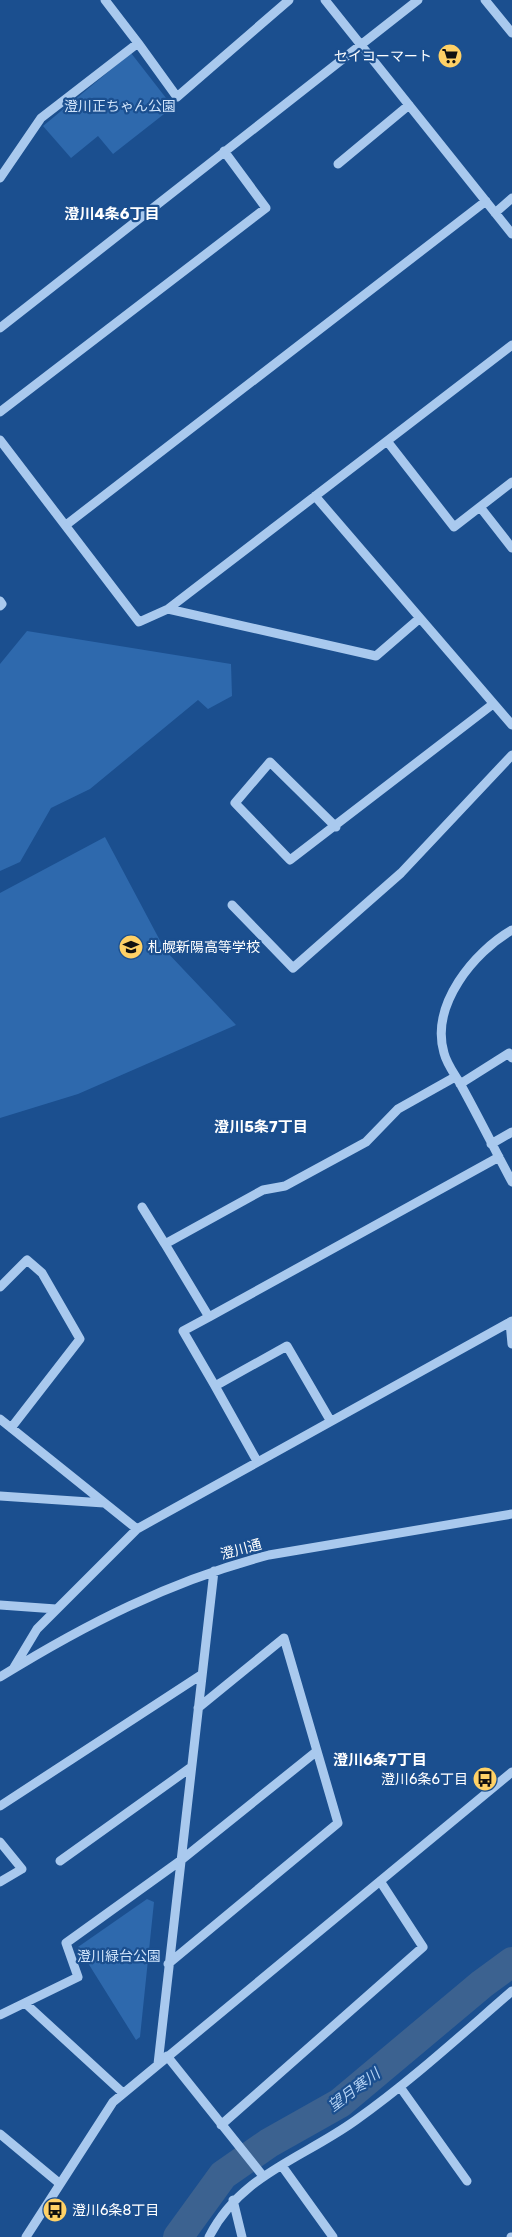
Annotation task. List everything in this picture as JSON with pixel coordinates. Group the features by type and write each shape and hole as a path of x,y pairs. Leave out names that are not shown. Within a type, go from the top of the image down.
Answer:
{"street":[{"path":"105,0 177,97 289,0"},
{"path":"325,0 512,234"},
{"path":"0,328 418,0"},
{"path":"485,0 512,33"},
{"path":"1,174 41,118 138,43"},
{"path":"338,164 409,105"},
{"path":"0,412 266,208 224,151"},
{"path":"495,213 512,198"},
{"path":"66,525 486,201"},
{"path":"0,440 139,622 168,609 512,345"},
{"path":"387,441 454,527 512,482"},
{"path":"314,496 512,724"},
{"path":"480,507 512,548"},
{"path":"0,600 2,604 0,606"},
{"path":"168,609 376,656 420,618"},
{"path":"336,827 270,762 235,803 290,860 336,827 493,704"},
{"path":"232,905 293,968 401,873 512,755"},
{"path":"512,930 497,939 475,958 453,992 444,1018 441,1038 444,1053 512,1182"},
{"path":"165,1244 263,1190 286,1186 366,1142 398,1109 509,1053 512,1058"},
{"path":"491,1144 512,1132"},
{"path":"257,1461 183,1331 499,1157"},
{"path":"142,1207 209,1317"},
{"path":"0,1288 27,1260 42,1273 80,1339 10,1428"},
{"path":"13,1669 37,1629 137,1529 511,1321 512,1344"},
{"path":"214,1386 287,1346 330,1420"},
{"path":"0,1420 137,1529"},
{"path":"0,1496 105,1504"},
{"name":"澄川通","path":"0,1677 120,1609 161,1590 231,1565 269,1555 512,1514"},
{"path":"158,2064 190,1768 214,1571"},
{"path":"0,1605 56,1609"},
{"path":"168,1964 338,1822 284,1638 198,1708"},
{"path":"0,1806 201,1675"},
{"path":"0,2015 78,1977 66,1942 180,1861 317,1751"},
{"path":"60,1861 190,1768"},
{"path":"26,2237 113,2102 512,1772"},
{"path":"0,1842 22,1869 0,1882"},
{"path":"221,2125 423,1948 380,1881"},
{"path":"209,2237 220,2216 233,2200 263,2176 354,2122 400,2087 512,1991"},
{"path":"25,2003 123,2093"},
{"path":"167,2056 263,2176"},
{"path":"400,2087 467,2181"},
{"path":"0,2134 60,2183"},
{"path":"282,2166 333,2237"},
{"path":"233,2200 242,2237"}],"green space":[{"name":"澄川正ちゃん公園","path":"131,53 173,107 113,154 98,136 71,158 43,126"},
{"path":"27,631 231,664 232,696 208,709 198,700 90,789 51,808 20,862 0,871 0,664"},
{"path":"105,837 165,950 236,1025 78,1094 0,1118 0,893"},
{"name":"澄川緑台公園","path":"147,1899 154,1902 140,2037 136,2040 78,1947"}],"waterway":[{"name":"望月寒川","path":"178,2237 223,2175 269,2143 340,2103 482,1984 512,1962"}],"place":[{"name":"セイコーマート","path":"450,56"},
{"name":"札幌新陽高等学校","path":"131,947"},
{"name":"澄川6条6丁目","path":"485,1779"},
{"name":"澄川6条8丁目","path":"55,2210"}],"district":[{"name":"澄川4条6丁目","path":"112,214"},
{"name":"澄川5条7丁目","path":"261,1127"},
{"name":"澄川6条7丁目","path":"380,1760"}]}
